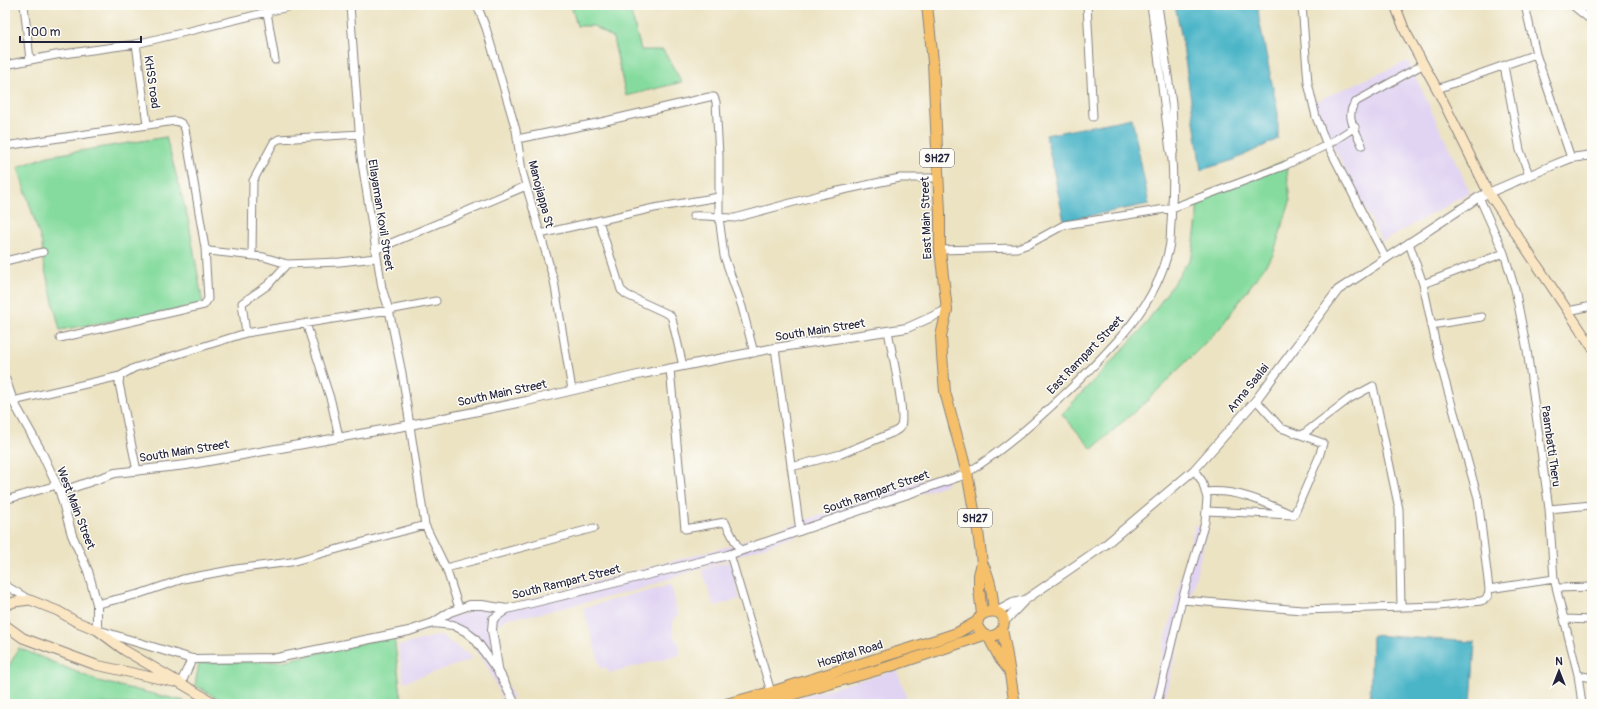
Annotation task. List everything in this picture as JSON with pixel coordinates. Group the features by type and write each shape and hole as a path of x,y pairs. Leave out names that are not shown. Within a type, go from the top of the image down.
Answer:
{"main road":[{"name":"East Main Street","path":"927,5 933,62 940,250 947,310"},
{"path":"1395,5 1405,31 1437,89 1483,194 1568,311 1592,347"},
{"name":"SH27","path":"947,310 941,336 945,392 967,473 978,531 982,563 978,589 980,618"},
{"name":"SH27","path":"982,563 989,575 995,612"},
{"path":"5,606 30,600 58,611 75,621 96,630 124,650 216,704"},
{"path":"1008,669 986,636 979,629 980,618 986,612 995,612 1002,616 1008,656 1008,669 1015,704"},
{"name":"Hospital Road","path":"726,704 771,692 957,633 980,618"},
{"path":"5,625 23,638 96,664 181,684"},
{"path":"986,636 996,636 1003,626"},
{"name":"Hospital Road","path":"760,704 888,667 986,636"}],"street":[{"path":"24,5 30,60"},
{"path":"5,65 136,44 296,5"},
{"name":"Ellayaman Kovil Street","path":"350,5 361,157 382,288 389,310 397,347 425,526 446,568 459,608"},
{"name":"Manojiappa St","path":"477,5 486,28 516,130 522,171 554,281 572,390"},
{"path":"1087,5 1093,117"},
{"name":"East Rampart Street","path":"967,473 1005,447 1040,417 1095,365 1125,331 1150,295 1160,275 1169,248 1172,208 1172,160 1151,5"},
{"path":"1158,5 1172,104 1174,147 1172,160"},
{"path":"1302,5 1308,83 1316,117 1327,145 1386,258"},
{"path":"1525,5 1536,54 1571,158"},
{"path":"1572,5 1592,21"},
{"path":"267,12 275,60"},
{"name":"KHSS road","path":"136,44 147,124"},
{"path":"1437,89 1536,54"},
{"path":"1362,145 1350,114 1352,105 1424,64"},
{"path":"1504,66 1519,143 1529,175"},
{"path":"517,139 597,124 708,97 714,97 716,102 719,156 719,217 724,256 742,307 754,353"},
{"path":"5,146 175,120 183,124 205,248 208,299 204,305 60,338"},
{"path":"940,250 1017,248 1029,244 1064,225 1172,208 1284,166 1327,145 1355,128"},
{"path":"252,255 253,181 274,142 279,139 360,134"},
{"name":"Anna Saalai","path":"1003,626 1025,600 1105,545 1194,470 1256,400 1338,290 1483,194 1571,158 1592,155"},
{"path":"693,216 705,215 735,218 820,195 900,178 938,178"},
{"path":"205,248 210,250 264,257 287,264 340,262 376,254 526,186"},
{"name":"Paambatti Theru","path":"1483,194 1515,289 1527,350 1549,509 1554,579 1578,675 1582,704"},
{"path":"540,234 654,208 719,197"},
{"path":"599,221 621,290 627,295 670,315 683,366"},
{"path":"1182,600 1302,610 1439,606 1485,600 1489,596 1478,498 1431,325 1423,284 1409,243"},
{"path":"5,261 43,252"},
{"path":"1423,284 1504,254"},
{"path":"246,333 242,303 268,286 287,264"},
{"path":"13,401 120,376 134,368 246,333 436,301"},
{"path":"1568,311 1592,306"},
{"name":"South Main Street","path":"58,488 115,473 186,465 410,425 670,368 774,348 907,328 947,310"},
{"path":"1431,325 1482,317"},
{"path":"306,323 331,401 339,437"},
{"path":"791,467 829,458 850,451 892,433 898,430 901,426 902,411 888,331"},
{"path":"774,348 800,531"},
{"path":"670,368 685,529 725,522 740,551"},
{"path":"120,376 120,383 137,471"},
{"name":"West Main Street","path":"5,378 13,401 41,451 58,488 72,535 88,571 97,604 96,630"},
{"path":"1302,435 1350,399 1374,386 1399,509 1401,607"},
{"path":"1256,400 1281,428 1323,443 1319,457 1294,515"},
{"path":"1157,704 1182,600 1205,522 1207,498 1202,481 1194,470"},
{"name":"South Rampart Street","path":"96,630 192,659 285,657 409,631 433,623 459,608 470,605 482,605 507,609 730,554 873,507 967,473"},
{"path":"5,500 58,488"},
{"path":"1205,492 1219,491 1254,498 1294,515"},
{"path":"1549,509 1592,505"},
{"path":"1206,512 1294,515"},
{"path":"97,604 139,594 183,579 236,569 291,562 425,526"},
{"path":"446,568 594,528"},
{"path":"730,554 771,692"},
{"path":"1489,589 1554,579"},
{"path":"5,585 30,600"},
{"path":"1557,588 1592,587"},
{"name":"Anna Saalai","path":"995,612 1013,603 1025,600"},
{"path":"500,674 492,630 493,619 507,609"},
{"path":"1564,619 1592,620"},
{"path":"433,623 453,625 475,639 500,674 515,704"},
{"path":"181,684 192,659"},
{"path":"1578,675 1592,678"}],"shaded area":[{"path":"1408,61 1470,192 1382,242 1311,103"},
{"path":"945,472 948,484 637,590 538,614 508,618 497,625 492,635 500,671 513,697 503,701 486,663 464,634 447,630 432,629 399,638 396,634 465,613 481,606 505,606 733,545"},
{"path":"1195,525 1208,528 1163,704 1149,704"},
{"path":"730,561 740,599 714,606 702,570"},
{"path":"671,584 678,615 673,621 673,635 679,644 680,655 609,673 607,668 601,668 583,608"},
{"path":"440,635 470,656 471,660 404,682 398,646"},
{"path":"897,670 909,704 774,704"}],"green space":[{"path":"571,5 627,5 631,12 641,50 663,50 682,82 626,96 613,38 594,26 577,26"},
{"path":"166,137 189,223 203,305 60,330 43,262 42,244 18,167 48,156"},
{"path":"1286,160 1290,202 1273,255 1220,328 1149,399 1092,449 1062,414 1142,329 1192,256 1197,220 1197,201"},
{"path":"394,636 402,704 226,704 195,685 199,663 283,661"},
{"path":"19,648 98,681 184,701 184,704 5,704 5,673"}],"water":[{"path":"1175,5 1258,5 1259,19 1278,113 1278,139 1234,160 1201,170 1182,39"},
{"path":"1132,118 1149,204 1064,221 1046,135"},
{"path":"1372,635 1475,642 1471,704 1370,704"}]}
